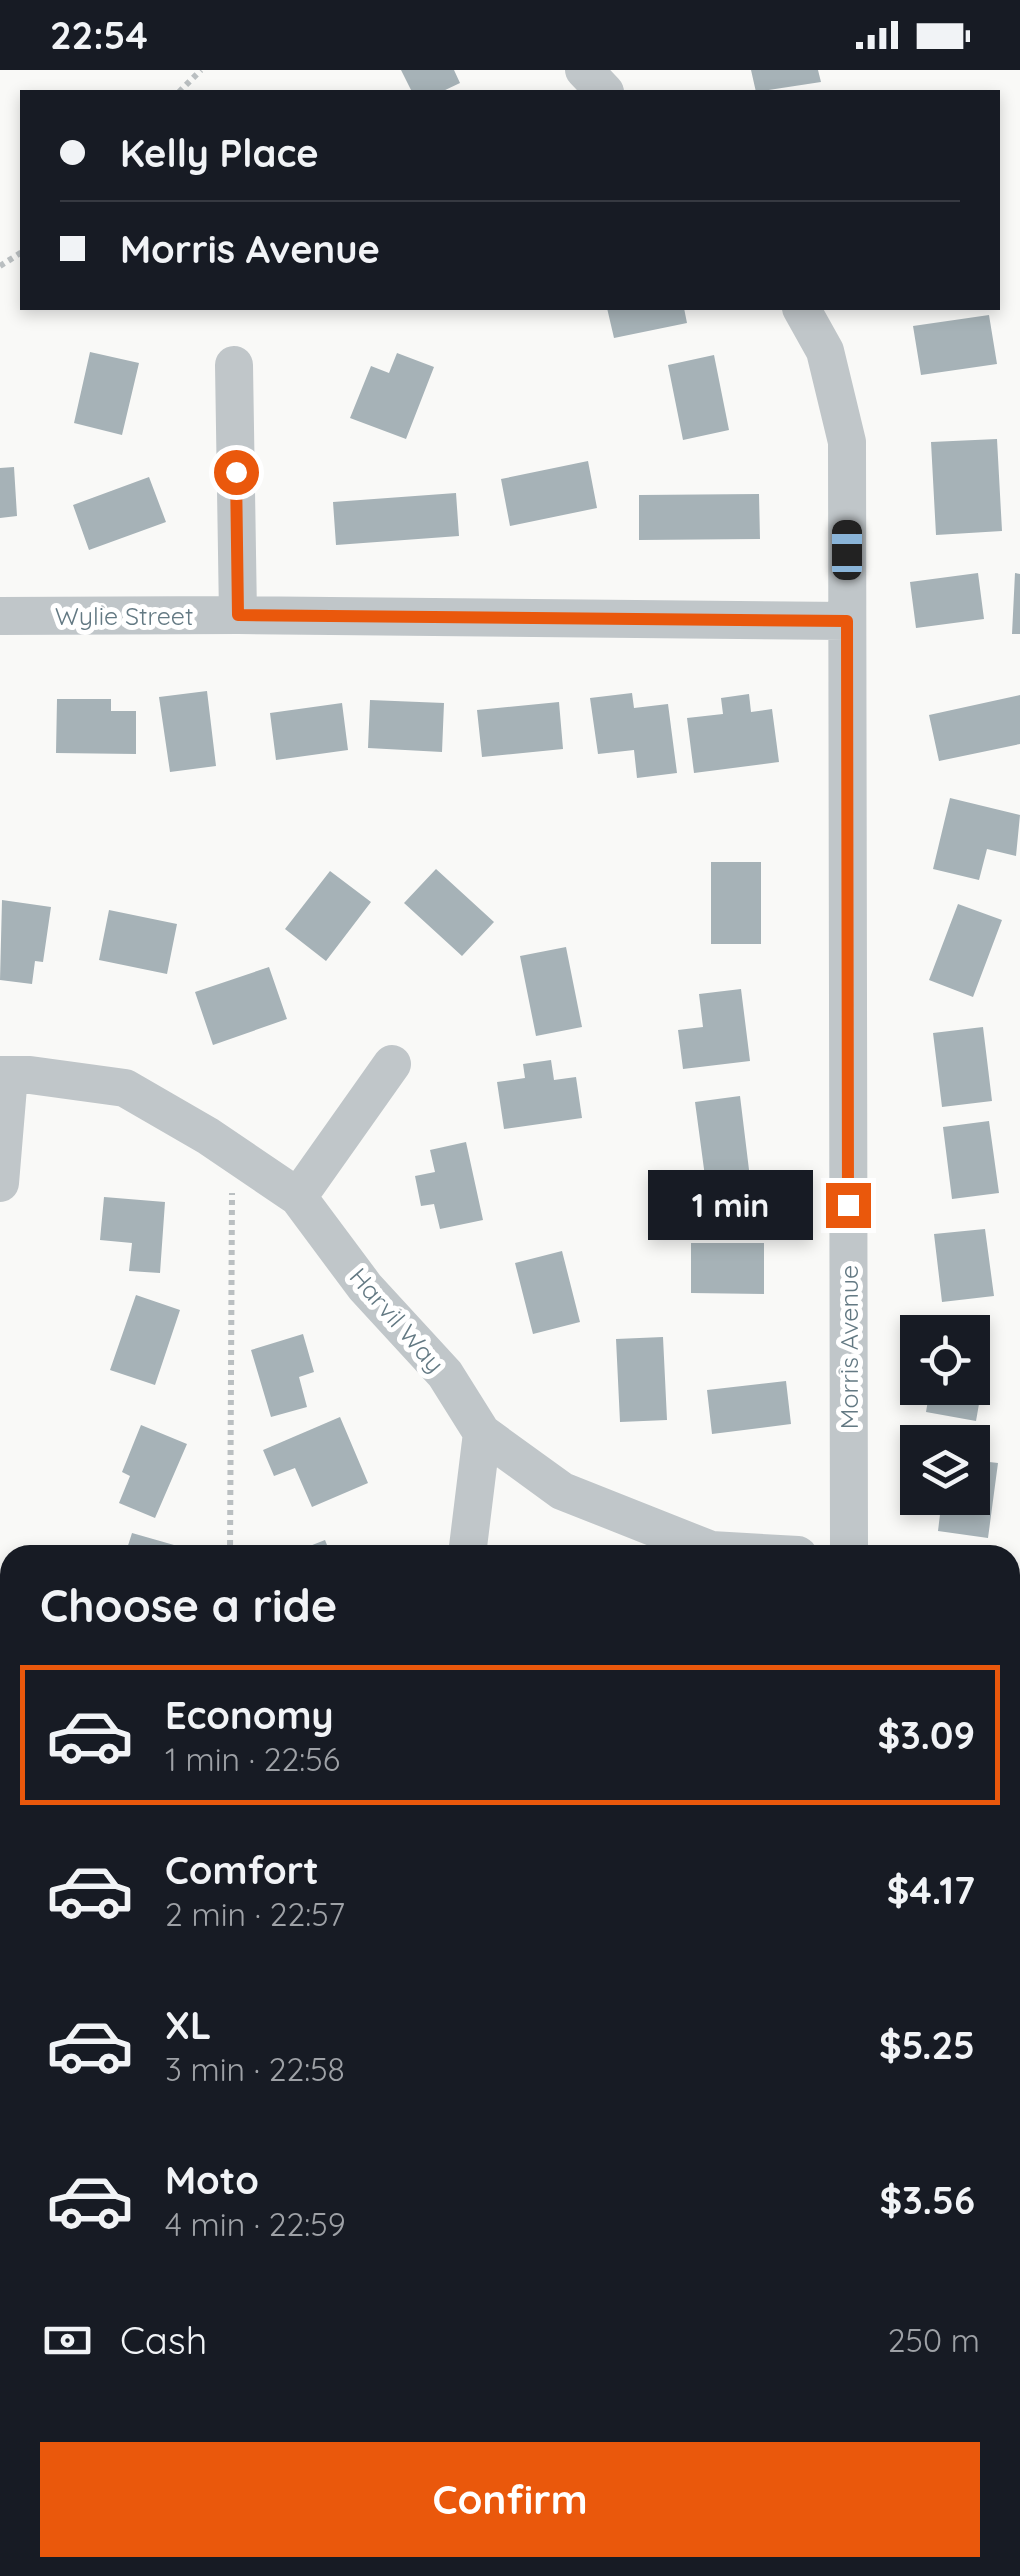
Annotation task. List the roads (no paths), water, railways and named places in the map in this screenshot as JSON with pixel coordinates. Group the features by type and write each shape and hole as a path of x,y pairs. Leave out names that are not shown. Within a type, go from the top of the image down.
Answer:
{"street":[{"path":"584,70 603,90"},
{"name":"Morris Avenue","path":"802,310 825,351 847,442 849,1545"},
{"path":"234,365 238,615"},
{"name":"Wylie Street","path":"0,616 847,621"},
{"path":"298,1197 392,1064"},
{"path":"0,1183 4,1075"},
{"name":"Harvil Way","path":"4,1075 125,1088 233,1152 298,1197 366,1287 445,1374 482,1433 562,1491 698,1545"},
{"path":"468,1545 482,1433"}]}
